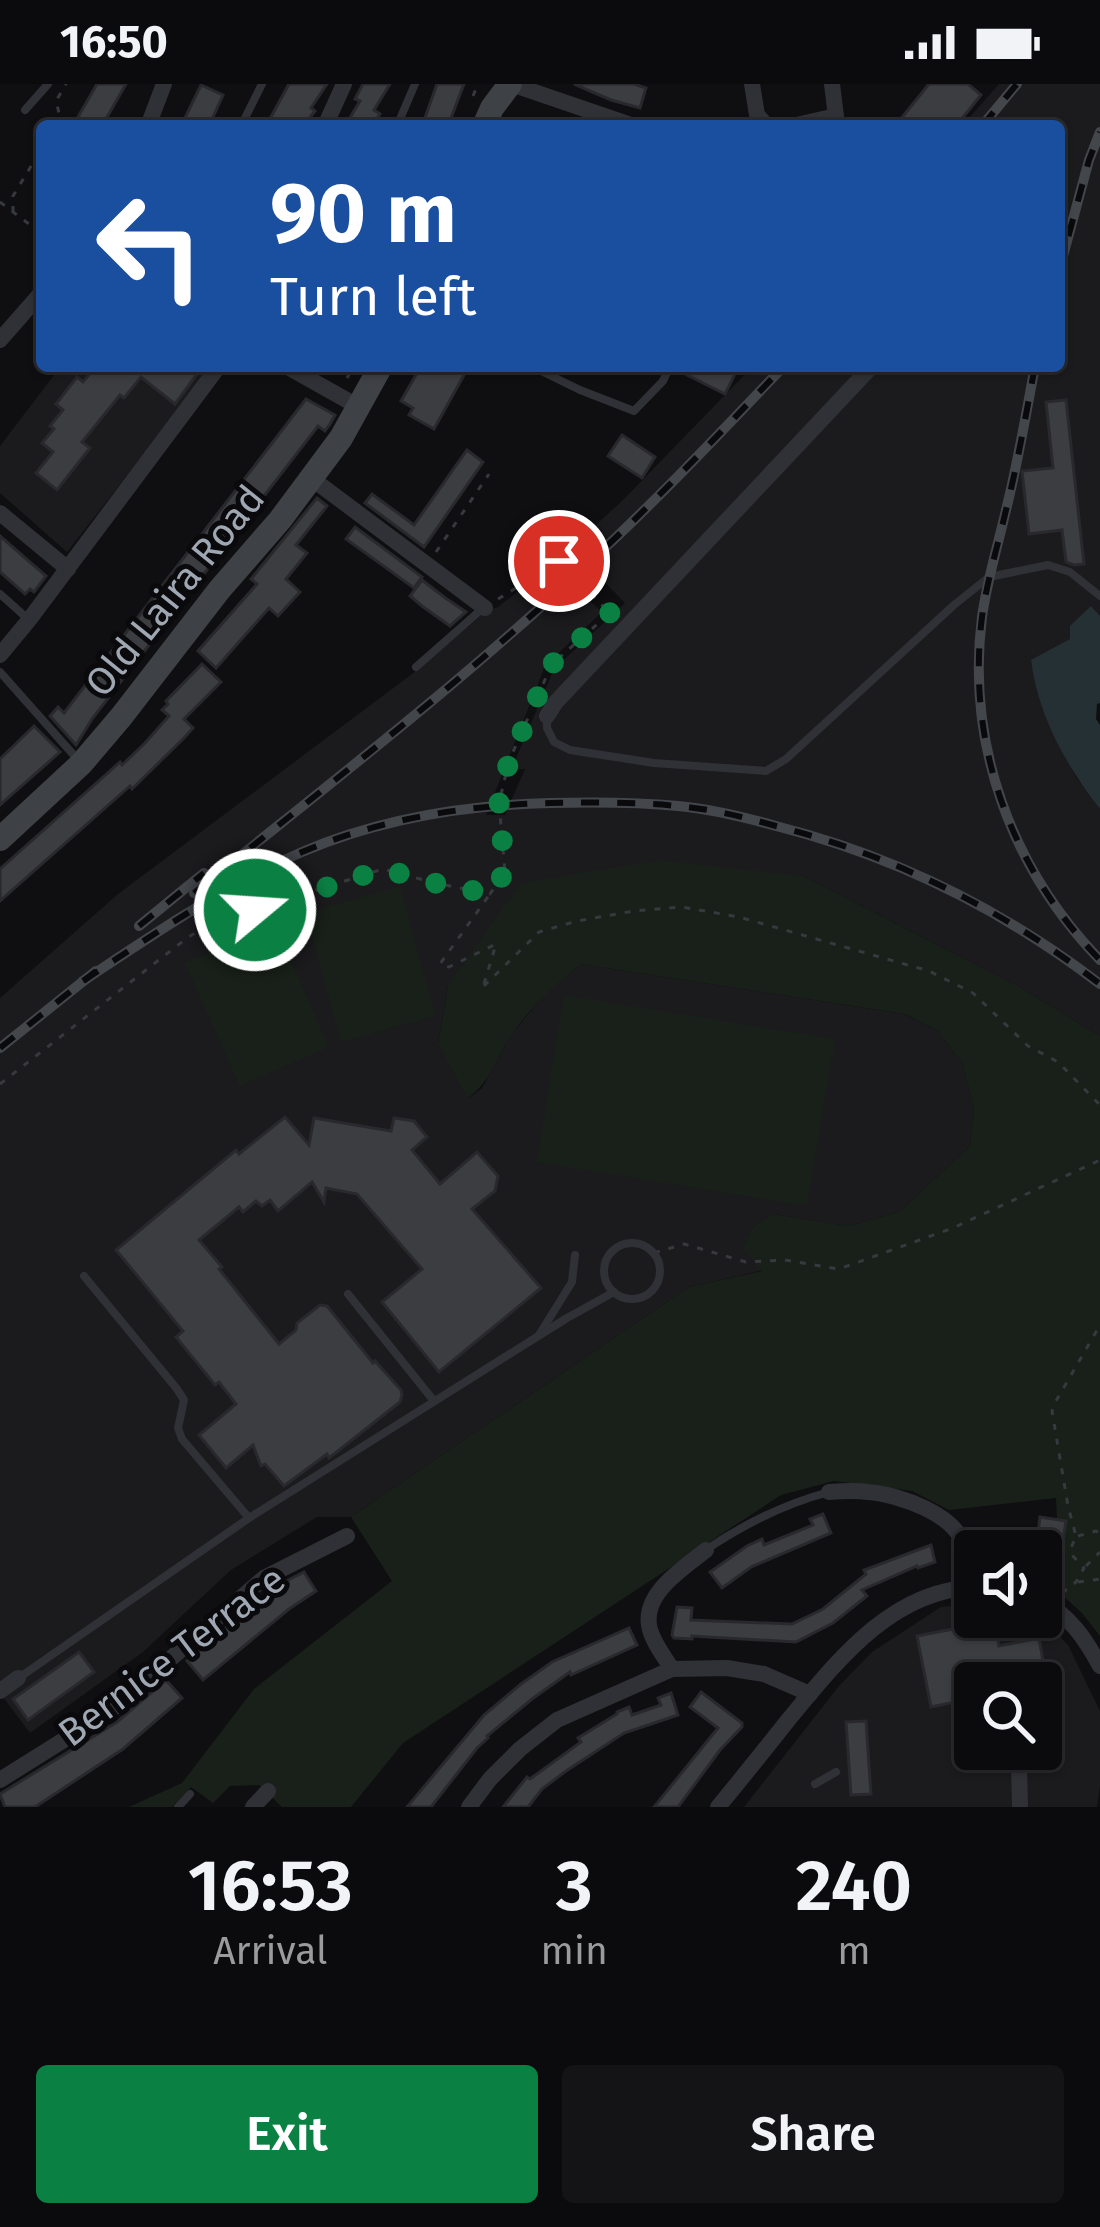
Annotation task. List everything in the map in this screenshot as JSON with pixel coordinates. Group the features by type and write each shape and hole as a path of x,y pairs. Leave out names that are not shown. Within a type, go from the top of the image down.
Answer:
{"main road":[{"path":"487,120 510,84"},
{"name":"Old Laira Road","path":"0,839 81,764 341,438 378,372"}],"street":[{"path":"150,120 164,84"},
{"path":"328,120 344,84"},
{"path":"510,84 616,120"},
{"path":"752,84 762,120"},
{"path":"832,84 836,120"},
{"path":"734,108 755,104"},
{"path":"0,340 36,299"},
{"path":"0,655 215,372"},
{"path":"297,372 359,407"},
{"path":"547,716 866,372"},
{"path":"310,478 484,608"},
{"path":"0,513 68,569"},
{"path":"829,1492 896,1497 957,1530"},
{"name":"Bernice Terrace","path":"0,1780 110,1711 264,1578 347,1536"},
{"path":"672,1669 649,1628 650,1613 671,1578 706,1550"},
{"path":"718,1807 856,1641 893,1614 931,1595 954,1590"},
{"path":"1062,1615 1087,1642 1100,1666"},
{"path":"469,1807 520,1749 557,1720 672,1669 727,1668 764,1674 810,1694"},
{"name":"Bernice Terrace","path":"0,1691 18,1678"},
{"path":"1019,1770 1020,1807"},
{"path":"253,1807 268,1791"}],"lane":[{"path":"25,110 48,84"},
{"path":"244,120 262,84"},
{"path":"400,120 415,84"},
{"path":"543,372 634,411 667,372"},
{"path":"547,716 554,742 570,750 654,763 766,771 786,759 989,577 1048,565 1070,572 1100,596"},
{"path":"0,594 29,620"},
{"path":"416,667 484,608"},
{"path":"0,672 81,764"},
{"path":"631,1243 654,1253 660,1270 655,1288 631,1299 614,1292 604,1270 615,1249 631,1243"},
{"path":"538,1336 572,1282 575,1255"},
{"path":"84,1276 177,1389 184,1400 178,1428 182,1439 249,1518"},
{"path":"18,1678 249,1518 614,1292"},
{"path":"348,1294 434,1401"},
{"path":"706,1550 760,1516 829,1492"},
{"path":"814,1784 836,1772"},
{"path":"178,1807 190,1794"}],"path":[{"path":"59,120 56,101 66,84"},
{"path":"13,212 13,196 36,158"},
{"path":"0,202 36,229"},
{"path":"428,563 489,474"},
{"path":"484,608 521,585 544,579 559,561 610,613 552,664 509,761 499,803 505,872 440,964 449,967 496,944 484,986 539,932 577,921 634,910 682,908 739,917 929,971 974,993 1028,1046 1058,1062 1100,1105"},
{"path":"0,1084 212,923 383,869 490,895"},
{"path":"654,1253 683,1244 746,1262 785,1259 839,1269 953,1228 1100,1160"},
{"path":"1084,1568 1072,1555 1076,1536 1052,1412 1100,1325"},
{"path":"1076,1536 1100,1533"},
{"path":"1062,1591 1076,1582 1100,1552"},
{"path":"1076,1582 1100,1580"}],"shaded area":[{"path":"999,84 1100,84 1100,616 1091,606 1071,639 1031,661 1060,747 1100,809 1100,1036 1018,986 803,876 448,986 438,1043 469,1098 482,1088 510,1036 549,989 581,964 904,1014 938,1031 962,1063 974,1108 970,1146 899,1212 848,1226 773,1214 754,1226 764,1270 689,1287 351,1517 317,1517 231,1570 143,1652 30,1733 0,1693 0,998 118,894 420,668 488,610 558,571 602,612 545,666 486,815 505,815 525,769 511,770 554,669 625,603 571,548 747,372 1065,372 1065,120 967,120"},
{"path":"56,372 208,372 67,552 0,493 0,446"},
{"path":"1091,606 1100,616 1096,719 1100,725 1100,809 1055,739 1031,660 1070,639 1070,626"},
{"path":"660,860 803,876 1018,986 1100,1036 1100,1636 1062,1595 1066,1522 1057,1519 1056,1498 949,1510 912,1491 834,1481 781,1495 403,1743 351,1807 282,1807 259,1785 230,1786 213,1803 191,1787 172,1807 129,1807 182,1783 254,1689 392,1581 351,1517 689,1287 762,1271 743,1248 754,1226 773,1214 848,1226 899,1212 970,1146 974,1108 962,1063 938,1031 905,1014 581,964 527,1015 488,1077 468,1098 438,1044 448,986 521,883"},
{"path":"400,887 435,1016 341,1042 306,912"},
{"path":"274,923 329,1047 240,1086 185,963"},
{"path":"564,995 835,1039 807,1206 537,1162"},
{"path":"954,1605 954,1638 1062,1638 1100,1711 1097,1807 744,1807 839,1686 872,1652 941,1607"}],"building":[{"path":"97,84 126,84 105,120 78,117"},
{"path":"289,84 327,84 308,120 269,120"},
{"path":"363,84 390,84 374,110 380,114 376,120 349,120 360,101 355,99"},
{"path":"437,84 464,84 450,120 424,120"},
{"path":"574,84 634,84 646,88 640,108"},
{"path":"929,84 968,84 981,95 961,120 900,120"},
{"path":"201,85 223,95 212,120 184,120"},
{"path":"91,372 199,372 175,404 141,377 82,442 90,448 57,490 36,473 53,452 42,443 63,410 56,404 77,377 83,382"},
{"path":"418,372 466,372 434,429 409,415 413,408 401,401"},
{"path":"681,372 736,372 725,394"},
{"path":"306,399 335,415 330,424 325,431 318,426 76,745 50,716 58,707 64,713"},
{"path":"1066,400 1084,564 1074,565 1066,562 1062,530 1029,534 1022,471 1053,468 1046,402"},
{"path":"622,435 655,457 642,478 608,456"},
{"path":"467,450 483,462 424,547 365,503 372,494 414,525"},
{"path":"317,498 327,506 296,545 307,553 286,579 300,592 278,616 269,608 216,668 198,651 257,584 251,579"},
{"path":"355,527 422,577 414,588 346,539"},
{"path":"0,536 46,576 34,592 30,589 25,594 0,572"},
{"path":"422,580 466,612 450,626 422,606 410,596"},
{"path":"202,664 221,682 184,719 193,728 132,789 130,786 0,901 0,869 145,743 169,716 162,710 166,701"},
{"path":"34,726 60,752 0,805 0,759"},
{"path":"285,1117 309,1145 314,1118 391,1131 394,1118 414,1121 427,1137 412,1150 440,1184 477,1152 498,1176 495,1191 472,1209 541,1288 439,1372 382,1302 422,1269 357,1194 326,1188 324,1202 312,1182 278,1211 270,1200 262,1206 256,1201 243,1212 239,1207 199,1240 279,1344 296,1330 297,1323 320,1305 327,1306 402,1395 400,1402 329,1458 327,1454 284,1486 265,1464 261,1466 253,1445 226,1468 199,1435 236,1404 176,1337 183,1331 116,1250 236,1150 239,1154"},
{"path":"823,1514 831,1533 751,1567 722,1588 710,1572 747,1546 762,1539 764,1545 813,1525 810,1519"},
{"path":"1040,1517 1066,1521 1062,1546 1062,1530 1038,1530"},
{"path":"931,1545 935,1562 862,1590 867,1596 833,1623 796,1642 672,1635 677,1607 692,1608 691,1620 792,1624 823,1609 866,1574 864,1570"},
{"path":"304,1572 316,1591 203,1680 187,1661 271,1589"},
{"path":"629,1628 637,1645 570,1672 487,1736 431,1807 407,1807 484,1715 521,1684 552,1662"},
{"path":"954,1629 954,1638 998,1638 999,1646 1039,1638 1043,1662 954,1662 954,1702 931,1707 917,1636"},
{"path":"79,1652 94,1672 28,1720 13,1699"},
{"path":"166,1680 182,1698 123,1749 35,1807 5,1807 0,1794 117,1722"},
{"path":"701,1692 742,1727 678,1807 654,1807 718,1728 690,1707"},
{"path":"671,1693 678,1715 624,1733 542,1789 528,1807 503,1807 527,1777 581,1742 578,1738 629,1707 632,1715 661,1705 658,1698"},
{"path":"866,1721 871,1794 851,1795 846,1722"}],"railway":[{"path":"987,120 1017,84"},
{"path":"1065,249 1100,132"},
{"path":"194,893 496,647 641,513 778,372"},
{"path":"1034,372 984,603 981,711 989,757 1019,845 1069,924 1100,960"},
{"path":"83,981 217,895 332,841 455,811 598,802 715,811 863,853 986,909 1100,984"},
{"path":"139,926 204,873"},
{"path":"0,1048 96,971"}],"route":[{"path":"255,910 383,869 490,894 505,872 499,803 509,761 552,664 610,613 559,561"}]}
